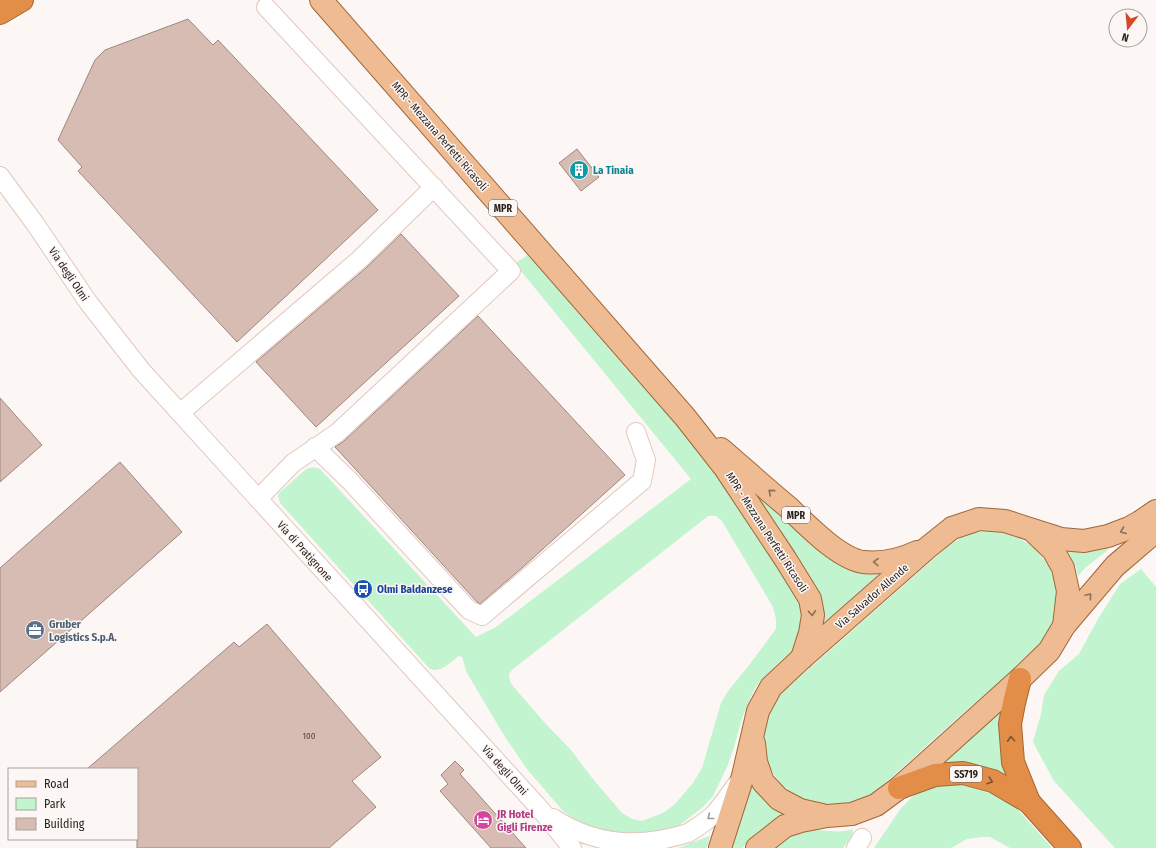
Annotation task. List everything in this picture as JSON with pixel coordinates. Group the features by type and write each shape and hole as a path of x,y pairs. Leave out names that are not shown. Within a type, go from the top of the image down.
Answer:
{"highway":[{"path":"0,13 22,0"},
{"name":"SS719","path":"1020,678 1010,724 1012,762 1029,802"},
{"name":"SS719","path":"899,788 935,776 963,773 993,781 1029,802 1070,848"}],"main road":[{"name":"MPR - Mezzana Perfetti Ricasoli","path":"321,0 685,417 725,468 810,599 813,615 810,633 802,658"},
{"name":"MPR - Mezzana Perfetti Ricasoli","path":"685,417 815,532 845,555 863,562 884,562 901,559 927,548"},
{"name":"Via Salvador Allende","path":"720,848 743,776 758,710 771,687 927,548 952,528 979,519 1005,521 1061,539 1084,541 1108,536 1129,528 1156,511"},
{"name":"Via Salvador Allende","path":"1032,530 1053,550 1063,568 1068,591 1064,626"},
{"name":"Via Salvador Allende","path":"757,848 785,826 827,816 852,814 858,812 876,805 899,788 1049,651 1064,626 1115,566 1156,531"},
{"name":"Via Salvador Allende","path":"753,734 756,762 763,782 779,799 800,810 827,816"}],"street":[{"path":"258,498 293,463 337,432 511,271 434,186 266,7"},
{"name":"Via degli Olmi","path":"0,176 36,225 88,302 141,370"},
{"path":"180,413 359,260 434,186"},
{"name":"Via di Pratignone","path":"141,370 470,731"},
{"path":"315,447 350,481 469,610 482,616 642,481 646,460 636,432"},
{"name":"Via degli Olmi","path":"470,731 541,810 572,848"},
{"name":"Via degli Olmi","path":"541,810 572,830 594,840 612,845 636,848 652,847 682,836 696,828 714,814 743,776"}],"green space":[{"path":"528,255 624,366 711,463 804,601 799,645 759,682 753,692 742,718 727,767 713,796 703,807 677,827 662,833 629,838 582,824 563,811 527,769 505,737 467,673 462,657 459,656 441,669 433,670 429,668 280,503 278,496 279,493 305,470 309,468 320,469 476,637 496,627 691,479 514,264","holes":["708,516 716,516 722,521 773,607 776,619 776,629 728,691 721,703 702,768 693,783 674,805 663,813 642,821 632,819 622,813 571,750 512,685 509,674 512,670"]},
{"path":"730,461 878,572 879,574 818,628"},
{"path":"992,531 1010,535 1025,542 1044,559 1049,567 1054,578 1057,599 1052,622 1044,639 1022,662 891,778 868,796 853,803 836,806 804,800 790,791 778,780 770,767 764,751 763,734 765,724 768,714 777,697 946,548 957,540 968,535 978,532"},
{"path":"1108,548 1108,550 1086,567 1078,576 1076,567 1068,550 1096,550"},
{"path":"1141,569 1156,587 1156,848 1115,848 1054,781 1033,742 1041,714 1044,695 1059,671 1079,654 1098,619 1120,584"},
{"path":"1002,710 1012,782 938,766"},
{"path":"955,783 971,784 989,788 1015,806 1052,848 1010,848 990,837 981,837 967,839 951,848 874,848 901,808 916,793 934,785"},
{"path":"751,785 753,785 763,799 782,815 782,817 755,834 742,848 729,848"},
{"path":"853,829 852,836 843,848 769,848 800,832 817,830 845,831"},
{"path":"709,836 707,848 678,848"}],"building":[{"path":"188,19 213,45 218,40 378,210 237,342 78,171 82,167 58,140 95,60 105,50"},
{"name":"La Tinaia","path":"577,149 599,177 581,191 559,163"},
{"path":"401,234 459,296 316,427 256,362 366,268"},
{"path":"478,316 625,475 480,604 335,447 344,441"},
{"path":"0,398 42,445 0,482"},
{"name":"Gruber Logistics S.p.A.","path":"120,462 182,532 0,692 0,568"},
{"path":"267,624 381,757 352,781 376,807 329,848 137,848 138,768 88,768 234,642 239,647"},
{"name":"JR Hotel Gigli Firenze","path":"455,761 464,770 460,774 526,848 491,848 440,791 448,784 441,775"}],"place":[{"name":"La Tinaia","path":"579,170"},
{"name":"Olmi Baldanzese","path":"363,589"},
{"name":"Gruber Logistics S.p.A.","path":"35,630"},
{"name":"JR Hotel Gigli Firenze","path":"483,820"}]}
